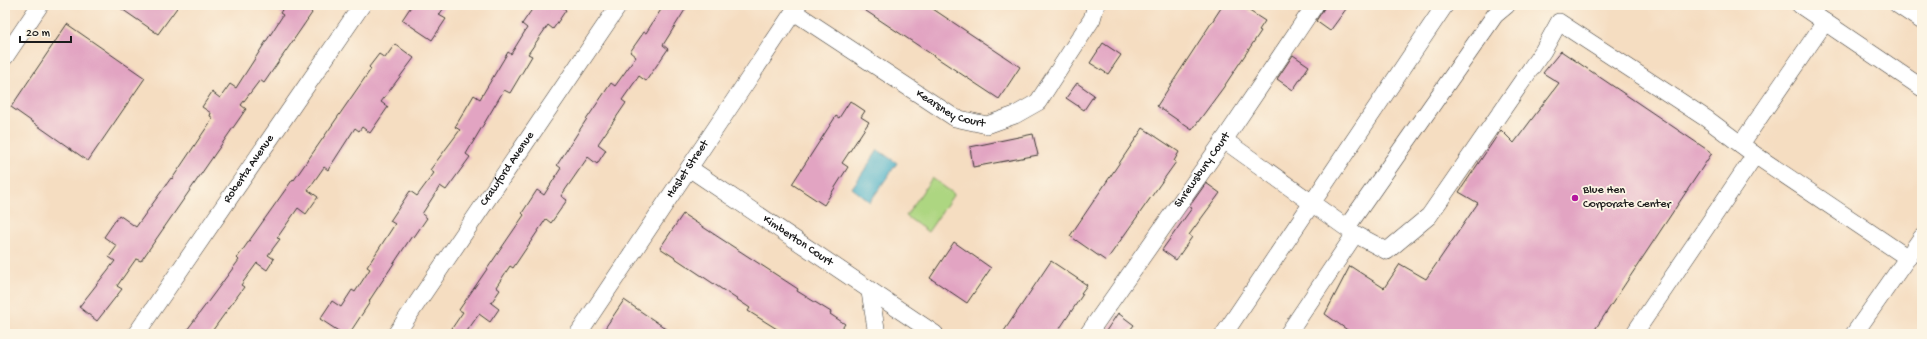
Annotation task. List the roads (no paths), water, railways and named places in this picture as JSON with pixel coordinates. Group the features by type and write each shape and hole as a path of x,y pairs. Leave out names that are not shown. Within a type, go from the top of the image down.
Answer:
{"street":[{"path":"5,57 40,5"},
{"name":"Roberta Avenue","path":"136,334 362,5"},
{"name":"Crawford Avenue","path":"396,334 619,5"},
{"name":"Kearsney Court","path":"796,9 955,118 987,125 1015,115 1038,102 1092,19 1096,5"},
{"name":"Shrewsbury Court","path":"1088,334 1224,140 1315,5"},
{"path":"1224,334 1445,5"},
{"path":"1288,334 1351,231 1495,15 1507,5"},
{"path":"1800,5 1922,88"},
{"path":"1898,5 1922,21"},
{"name":"Haslet Street","path":"578,334 796,9"},
{"path":"1224,140 1351,231 1387,252 1429,216 1543,51 1560,22 1707,119 1740,144 1908,258"},
{"path":"1740,144 1825,22"},
{"path":"1634,334 1756,155"},
{"name":"Kimberton Court","path":"689,168 870,292 935,334"},
{"path":"1854,334 1922,237"},
{"path":"870,292 876,328 874,334"}],"water":[{"path":"878,150 897,163 870,202 852,188"}],"place":[{"name":"Blue Hen Corporate Center","path":"1575,198"}]}
